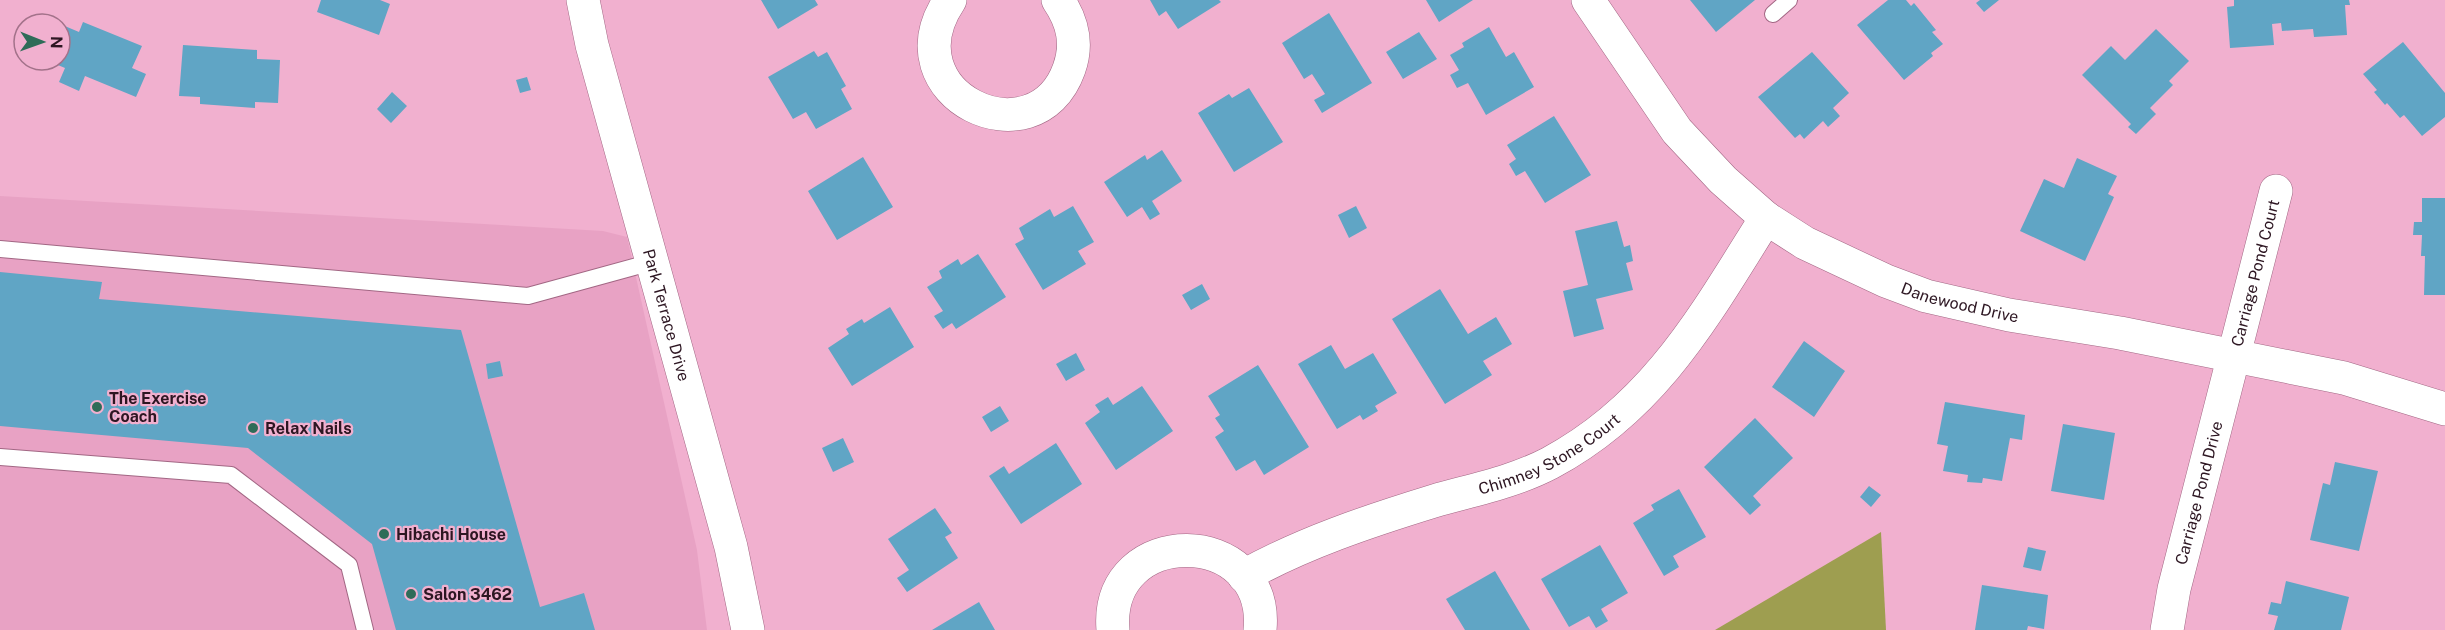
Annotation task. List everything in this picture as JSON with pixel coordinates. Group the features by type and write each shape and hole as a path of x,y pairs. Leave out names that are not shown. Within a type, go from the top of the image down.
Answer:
{"street":[{"name":"Park Terrace Drive","path":"583,0 592,45 731,547 748,630"},
{"path":"950,0 941,12 934,31 934,52 939,71 949,88 963,102 981,111 1001,115 1021,113 1039,106 1055,93 1066,76 1073,58 1074,37 1069,18 1059,0"},
{"name":"Danewood Drive","path":"1588,0 1677,131 1723,180 1766,218 1805,243 1886,281 1926,296 2009,315 2344,378 2445,409"},
{"name":"Carriage Pond Court","path":"2234,356 2276,191"},
{"name":"Chimney Stone Court","path":"1244,576 1273,560 1382,517 1517,476 1549,463 1596,434 1636,402 1672,360 1715,300 1766,218"},
{"name":"Carriage Pond Drive","path":"2167,630 2174,589 2234,356"},
{"path":"1113,630 1112,617 1118,593 1132,572 1152,557 1176,550 1202,550 1225,559 1244,576 1256,597 1261,620 1260,630"}],"lane":[{"path":"1773,14 1789,0"},
{"path":"0,249 528,296 652,262"},
{"path":"0,457 231,475 349,565 365,630"}],"shaded area":[{"path":"0,196 603,231 627,237 697,550 707,630 0,630"},
{"path":"1881,532 1886,630 1715,630"}],"building":[{"path":"321,0 380,0 390,4 379,35 317,12"},
{"path":"761,0 815,0 818,5 778,29"},
{"path":"1150,0 1219,0 1221,2 1178,29 1166,11 1159,16"},
{"path":"1426,0 1473,0 1439,22"},
{"path":"1690,0 1755,0 1716,32"},
{"path":"1888,0 1906,0 1911,6 1914,3 1936,30 1932,32 1943,44 1931,53 1933,56 1904,80 1857,25"},
{"path":"1980,0 1999,0 1984,12 1976,3"},
{"path":"2234,0 2349,0 2350,5 2345,5 2347,35 2314,37 2313,29 2282,31 2281,23 2272,24 2274,45 2230,48 2227,7 2234,6"},
{"path":"1329,13 1372,83 1322,113 1314,100 1325,94 1312,74 1304,79 1282,43"},
{"path":"83,22 142,46 132,68 146,74 136,97 85,76 79,91 59,82 63,72 72,72 72,29 79,32"},
{"path":"1489,27 1506,57 1514,52 1534,87 1486,115 1468,83 1457,88 1450,75 1459,70 1450,55 1464,47 1462,43"},
{"path":"2156,29 2189,61 2169,81 2173,85 2150,108 2156,114 2136,134 2128,127 2131,124 2082,75 2111,46 2125,60"},
{"path":"1419,32 1437,59 1403,79 1386,52"},
{"path":"2403,42 2445,93 2445,117 2422,136 2404,115 2400,118 2387,103 2385,105 2374,92 2377,90 2363,74"},
{"path":"183,45 257,50 257,59 280,60 278,103 255,102 255,108 200,104 200,97 179,96"},
{"path":"814,51 818,57 827,52 846,86 841,89 852,109 816,129 806,112 793,119 768,77"},
{"path":"1812,52 1849,93 1833,108 1840,116 1828,127 1823,121 1804,139 1800,134 1795,138 1758,97"},
{"path":"527,77 531,90 520,93 516,80"},
{"path":"1249,88 1283,142 1234,172 1198,113 1229,94 1232,98"},
{"path":"392,92 407,106 391,123 377,109"},
{"path":"1554,116 1591,175 1545,203 1525,171 1516,176 1509,164 1516,159 1507,145"},
{"path":"1162,150 1182,181 1152,201 1160,214 1150,220 1142,207 1127,217 1104,182 1145,155 1147,160"},
{"path":"863,157 893,207 837,240 808,191"},
{"path":"2077,158 2117,176 2108,194 2114,197 2085,261 2020,231 2044,179 2064,188"},
{"path":"2422,198 2445,198 2445,295 2424,295 2425,256 2421,256 2422,235 2413,235 2414,222 2422,222"},
{"path":"1073,206 1094,242 1078,251 1086,264 1043,290 1015,244 1024,239 1019,228 1050,209 1054,217"},
{"path":"1356,206 1367,228 1349,238 1338,215"},
{"path":"1617,221 1624,247 1630,245 1633,261 1626,263 1633,290 1596,299 1604,329 1574,337 1563,291 1588,285 1575,231"},
{"path":"978,254 1006,297 956,329 952,323 943,329 934,316 943,311 927,287 942,278 939,271 958,259 961,265"},
{"path":"0,272 102,282 99,299 461,330 540,607 584,593 595,630 396,630 372,544 248,448 0,426"},
{"path":"1202,284 1210,299 1191,310 1182,295"},
{"path":"1440,289 1468,334 1496,317 1512,344 1483,361 1492,375 1445,404 1392,319"},
{"path":"890,307 914,347 852,386 828,348 849,334 846,329 862,319 864,323"},
{"path":"1804,341 1845,371 1814,417 1772,387"},
{"path":"1331,345 1345,369 1373,353 1397,393 1375,406 1378,411 1363,420 1360,415 1337,429 1298,364"},
{"path":"1076,353 1085,370 1066,381 1056,364"},
{"path":"500,361 503,376 488,379 486,364"},
{"path":"1258,365 1309,447 1264,475 1255,460 1236,471 1215,437 1224,431 1215,418 1220,415 1208,396"},
{"path":"1142,386 1173,431 1116,470 1085,423 1100,412 1095,405 1108,397 1113,405"},
{"path":"1945,402 2025,415 2022,440 2010,438 2002,481 1983,478 1982,483 1967,482 1968,475 1943,471 1948,446 1937,444"},
{"path":"1000,406 1009,421 991,432 982,417"},
{"path":"1755,418 1793,458 1753,496 1761,505 1750,515 1704,467"},
{"path":"2063,424 2115,433 2104,500 2051,491"},
{"path":"843,438 854,462 833,472 822,448"},
{"path":"1056,443 1082,484 1021,524 989,476 1004,466 1009,474"},
{"path":"2335,462 2378,471 2359,551 2310,540 2323,483 2330,485"},
{"path":"1869,486 1881,495 1871,507 1860,497"},
{"path":"1679,489 1706,537 1673,556 1679,567 1664,576 1633,523 1654,510 1651,505"},
{"path":"935,508 952,533 945,537 958,558 907,592 897,578 909,570 888,539"},
{"path":"1600,545 1628,593 1601,609 1608,621 1596,628 1589,616 1569,627 1541,579"},
{"path":"2028,547 2046,551 2041,571 2023,567"},
{"path":"1495,571 1530,630 1465,630 1446,599"},
{"path":"2286,581 2349,597 2341,630 2274,630 2278,616 2268,614 2271,602 2281,604"},
{"path":"1982,585 2048,595 2044,629 2028,626 2027,630 1975,630"},
{"path":"979,602 995,630 932,630"}],"place":[{"name":"The Exercise Coach","path":"97,407"},
{"name":"Relax Nails","path":"253,428"},
{"name":"Hibachi House","path":"384,534"},
{"name":"Salon 3462","path":"411,594"}]}
